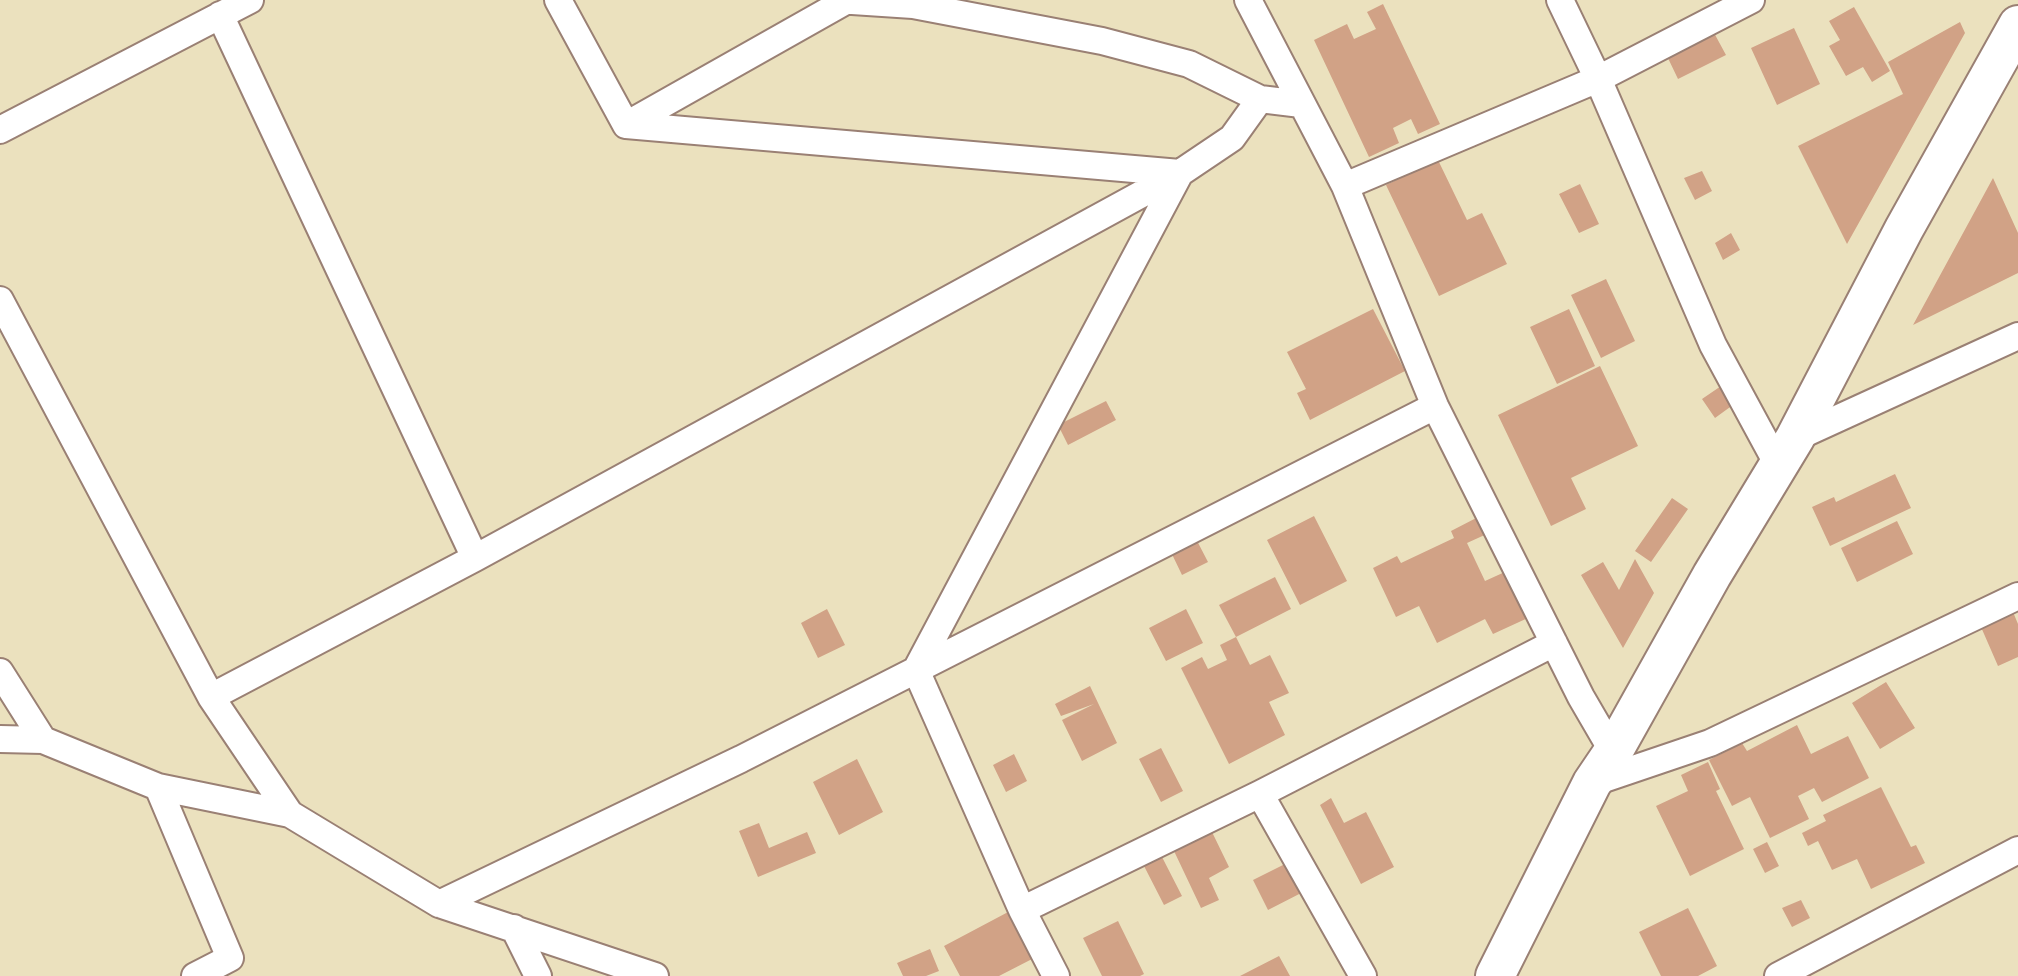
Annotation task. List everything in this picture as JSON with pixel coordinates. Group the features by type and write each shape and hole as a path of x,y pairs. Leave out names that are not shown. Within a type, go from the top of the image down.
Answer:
{"main road":[{"path":"1495,976 1591,783 1613,752 1712,576 1786,452 1904,229 2018,25"}],"street":[{"path":"0,130 250,0"},
{"path":"558,0 626,125"},
{"path":"1248,0 1345,186 1435,407 1581,697 1613,752"},
{"path":"1560,0 1598,79 1713,345 1786,452 2018,336"},
{"path":"1345,186 1598,79 1751,0"},
{"path":"626,125 841,1 911,2 1102,41 1189,64 1260,99 1301,104"},
{"path":"220,15 475,558"},
{"path":"211,697 475,558 1180,173 1232,138 1260,99"},
{"path":"626,125 1180,173"},
{"path":"916,670 1180,173"},
{"path":"0,300 211,697 290,814"},
{"path":"439,904 741,759 1435,407"},
{"path":"1591,783 1710,743 2018,596"},
{"path":"1022,911 1260,794 1554,643"},
{"path":"916,670 1022,911 1056,976"},
{"path":"0,672 43,740"},
{"path":"0,739 43,740 158,787 290,814 439,904 655,976"},
{"path":"158,787 233,967 195,976"},
{"path":"1260,794 1363,976"},
{"path":"1778,976 2018,850"},
{"path":"514,928 538,976"}],"building":[{"path":"1383,4 1440,124 1418,134 1411,119 1393,128 1399,143 1369,157 1314,40 1347,24 1354,39 1376,29 1367,12"},
{"path":"1854,7 1890,71 1872,82 1863,67 1846,76 1829,46 1840,40 1829,21"},
{"path":"1960,22 1965,33 1847,244 1798,146 1903,94 1888,62"},
{"path":"1794,28 1820,84 1777,105 1751,48"},
{"path":"1713,31 1726,55 1678,79 1666,54"},
{"path":"1438,160 1467,220 1482,213 1507,264 1439,296 1386,185"},
{"path":"1702,171 1712,191 1695,200 1684,178"},
{"path":"1993,178 2018,233 2018,273 1913,325"},
{"path":"1580,184 1599,224 1579,233 1559,194"},
{"path":"1731,233 1740,250 1723,260 1715,243"},
{"path":"1606,279 1635,341 1601,358 1571,295"},
{"path":"1373,309 1405,371 1310,420 1297,393 1306,389 1287,352"},
{"path":"1569,309 1595,366 1557,384 1530,327"},
{"path":"1600,366 1638,446 1571,478 1586,509 1551,526 1498,415"},
{"path":"1724,384 1737,402 1715,418 1702,399"},
{"path":"1106,401 1116,420 1068,445 1058,425"},
{"path":"1895,474 1911,508 1830,546 1812,507 1834,497 1836,502"},
{"path":"1672,498 1688,509 1651,562 1635,551"},
{"path":"1482,515 1489,533 1467,543 1485,581 1507,571 1530,617 1493,634 1485,619 1437,643 1419,606 1396,617 1373,568 1397,556 1401,563 1454,538 1451,531"},
{"path":"1314,516 1347,581 1300,605 1267,540"},
{"path":"1897,521 1913,554 1857,582 1841,548"},
{"path":"1194,535 1208,562 1182,575 1169,548"},
{"path":"1635,559 1654,593 1623,648 1581,575 1603,562 1619,590"},
{"path":"1275,577 1291,609 1236,637 1219,605"},
{"path":"827,609 845,645 818,658 801,623"},
{"path":"1186,609 1203,643 1166,661 1149,628"},
{"path":"2013,612 2018,624 2018,657 1998,666 1981,627"},
{"path":"1236,637 1250,665 1270,655 1289,693 1269,702 1285,735 1229,764 1181,668 1202,657 1208,669 1227,660 1220,645"},
{"path":"1886,682 1915,728 1880,749 1852,703"},
{"path":"1090,686 1117,743 1082,761 1062,720 1094,704 1061,716 1055,704"},
{"path":"1797,725 1811,754 1848,736 1869,778 1822,802 1814,788 1798,796 1809,819 1770,838 1750,797 1732,806 1709,760 1742,743 1747,751"},
{"path":"1161,748 1183,791 1161,802 1139,759"},
{"path":"1014,754 1027,781 1006,792 993,765"},
{"path":"857,759 883,812 839,835 813,782"},
{"path":"1708,762 1720,789 1716,791 1744,849 1690,876 1656,806 1688,791 1681,775"},
{"path":"1881,787 1911,847 1916,845 1925,863 1871,889 1857,859 1832,870 1818,841 1808,846 1802,833 1826,821 1823,815"},
{"path":"1331,798 1344,823 1366,812 1394,867 1361,884 1320,805"},
{"path":"759,823 769,848 807,832 816,853 758,877 739,831"},
{"path":"1212,832 1229,867 1209,878 1219,900 1201,908 1174,851"},
{"path":"1767,842 1779,866 1765,873 1753,849"},
{"path":"1162,857 1182,896 1164,905 1144,866"},
{"path":"1291,861 1307,890 1268,910 1253,880"},
{"path":"1801,900 1810,918 1792,927 1782,908"},
{"path":"1688,908 1717,966 1698,976 1661,976 1639,932"},
{"path":"1010,911 1034,958 999,976 960,976 944,946"},
{"path":"1118,921 1144,974 1140,976 1102,976 1083,938"},
{"path":"930,949 939,971 926,976 903,976 897,963"},
{"path":"1279,956 1290,976 1240,976"}]}
